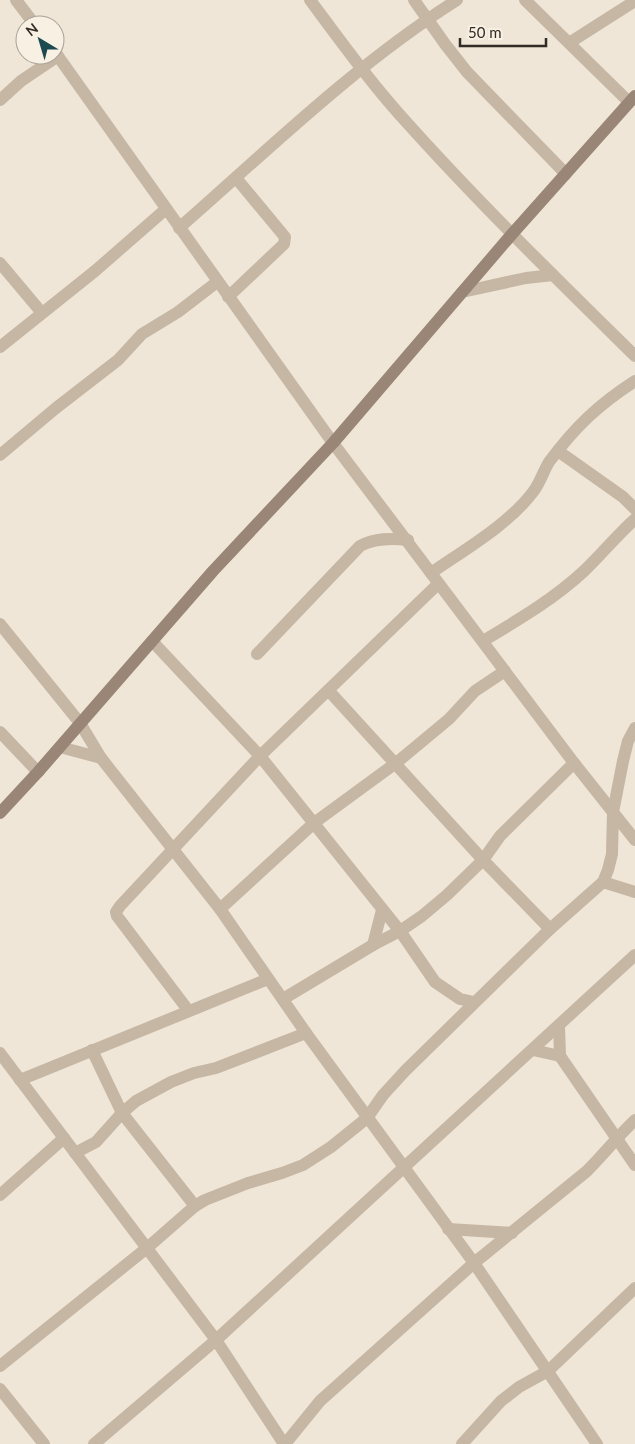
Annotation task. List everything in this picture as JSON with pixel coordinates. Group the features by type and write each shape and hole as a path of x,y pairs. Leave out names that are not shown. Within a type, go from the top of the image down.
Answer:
{"street":[{"path":"16,0 27,15"},
{"path":"310,0 361,68 409,125 512,234 635,356"},
{"path":"414,0 467,72 566,174"},
{"path":"179,228 361,68 428,18 456,0"},
{"path":"0,813 213,571 333,443 512,234 632,99 569,43 525,0"},
{"path":"569,43 635,1"},
{"path":"0,100 42,65"},
{"path":"64,65 333,443 408,540 574,763 635,840"},
{"path":"228,297 284,244 285,237 236,178"},
{"path":"0,348 95,271 166,209"},
{"path":"0,263 42,313"},
{"path":"462,292 526,278 553,275"},
{"path":"0,455 118,360 142,334 178,312 218,282"},
{"path":"188,1010 117,916 116,912 120,906 260,756 329,691 435,578 497,526 532,493 548,463 590,414 635,382"},
{"path":"558,451 622,497 635,509"},
{"path":"482,641 536,609 584,571 615,537 635,519"},
{"path":"257,654 360,546 381,539 408,540"},
{"path":"0,624 80,723 101,758 220,908 306,1033 474,1264 597,1444"},
{"path":"152,642 260,756 400,930 435,982 460,999 474,1002"},
{"path":"220,908 314,823 396,763 449,719 475,691 505,671"},
{"path":"329,691 483,860 550,929"},
{"path":"0,1366 147,1248 166,1229 195,1206 205,1200 241,1186 303,1165 331,1147 367,1118 383,1095 405,1071 474,1002 550,929 603,882 612,854 613,812 628,741 635,728"},
{"path":"0,732 38,772"},
{"path":"60,747 101,758"},
{"path":"283,999 422,916 483,860 500,836 574,763"},
{"path":"603,882 635,892"},
{"path":"373,945 382,910"},
{"path":"94,1444 216,1340 635,955"},
{"path":"20,1080 268,978"},
{"path":"559,1026 560,1056 635,1165"},
{"path":"75,1153 96,1142 122,1113 136,1101 172,1082 194,1073 216,1068 306,1033"},
{"path":"92,1050 122,1113 195,1206"},
{"path":"533,1050 560,1056"},
{"path":"0,1053 216,1340 285,1444 320,1402 474,1264 587,1171 635,1120"},
{"path":"0,1195 64,1138"},
{"path":"448,1229 512,1233"},
{"path":"462,1444 501,1401 519,1387 548,1371 635,1288"},
{"path":"0,1389 44,1444"}]}
